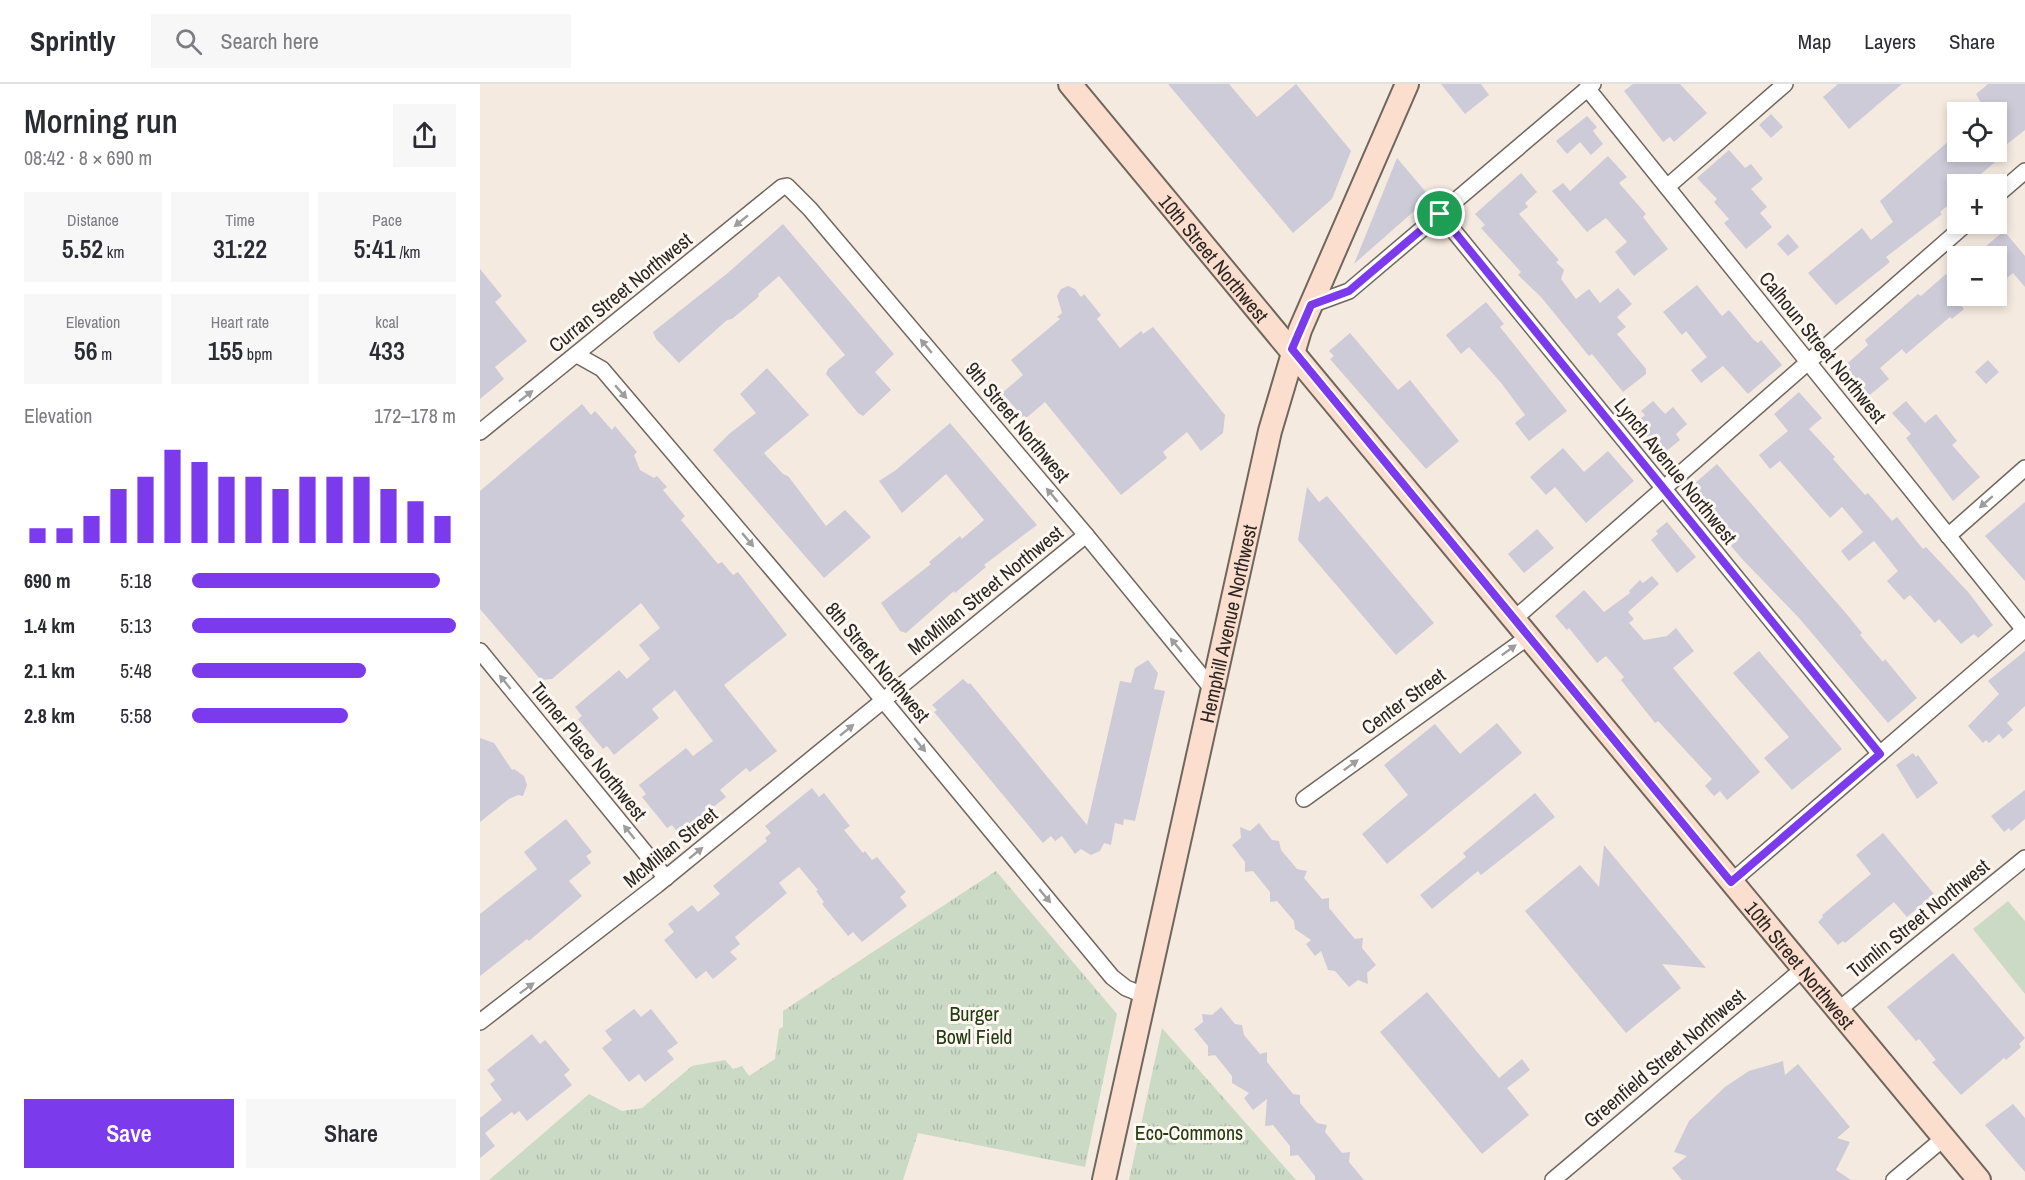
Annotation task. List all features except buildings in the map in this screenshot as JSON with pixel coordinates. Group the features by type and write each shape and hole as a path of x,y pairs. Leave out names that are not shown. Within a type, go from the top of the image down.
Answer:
{"main road":[{"name":"10th Street Northwest","path":"1070,84 1979,1180"},
{"name":"Hemphill Avenue Northwest","path":"1104,1180 1270,431 1292,349 1407,84"}],"street":[{"path":"1667,187 1785,84"},
{"path":"1311,305 1349,291 1590,86"},
{"name":"Calhoun Street Northwest","path":"1590,86 1667,187 2025,630"},
{"path":"2007,187 2025,171"},
{"name":"Curran Street Northwest","path":"480,432 782,187 787,186"},
{"name":"9th Street Northwest","path":"787,186 804,201 1086,535 1213,690"},
{"name":"Lynch Avenue Northwest","path":"1440,214 1880,754"},
{"name":"Center Street","path":"1304,799 1521,628 1664,489 1955,234"},
{"name":"8th Street Northwest","path":"577,355 602,369 883,700 1112,977 1126,988 1146,996"},
{"path":"1948,536 2025,468"},
{"name":"McMillan Street Northwest","path":"883,700 1086,535"},
{"path":"1731,882 2025,630"},
{"name":"Turner Place Northwest","path":"480,651 666,878"},
{"name":"McMillan Street","path":"480,1022 666,878 883,700"},
{"name":"Tumlin Street Northwest","path":"1837,1011 2025,858"},
{"name":"Greenfield Street Northwest","path":"1553,1180 1803,969"},
{"path":"1894,1180 1944,1138"}],"green space":[{"name":"Burger Bowl Field","path":"996,871 1117,1014 1085,1167 918,1133 903,1180 489,1180 589,1094 622,1111 642,1108 692,1066 725,1060 733,1069 742,1066 749,1076 775,1059 779,1029 783,1027 783,1011"},
{"path":"2008,901 2025,921 2025,994 1973,929"},
{"name":"Eco-Commons","path":"1162,1028 1296,1180 1129,1180"}],"route":[{"path":"1440,214 1880,754 1731,882 1292,349 1311,305 1333,299 1349,291 1440,214"}]}
